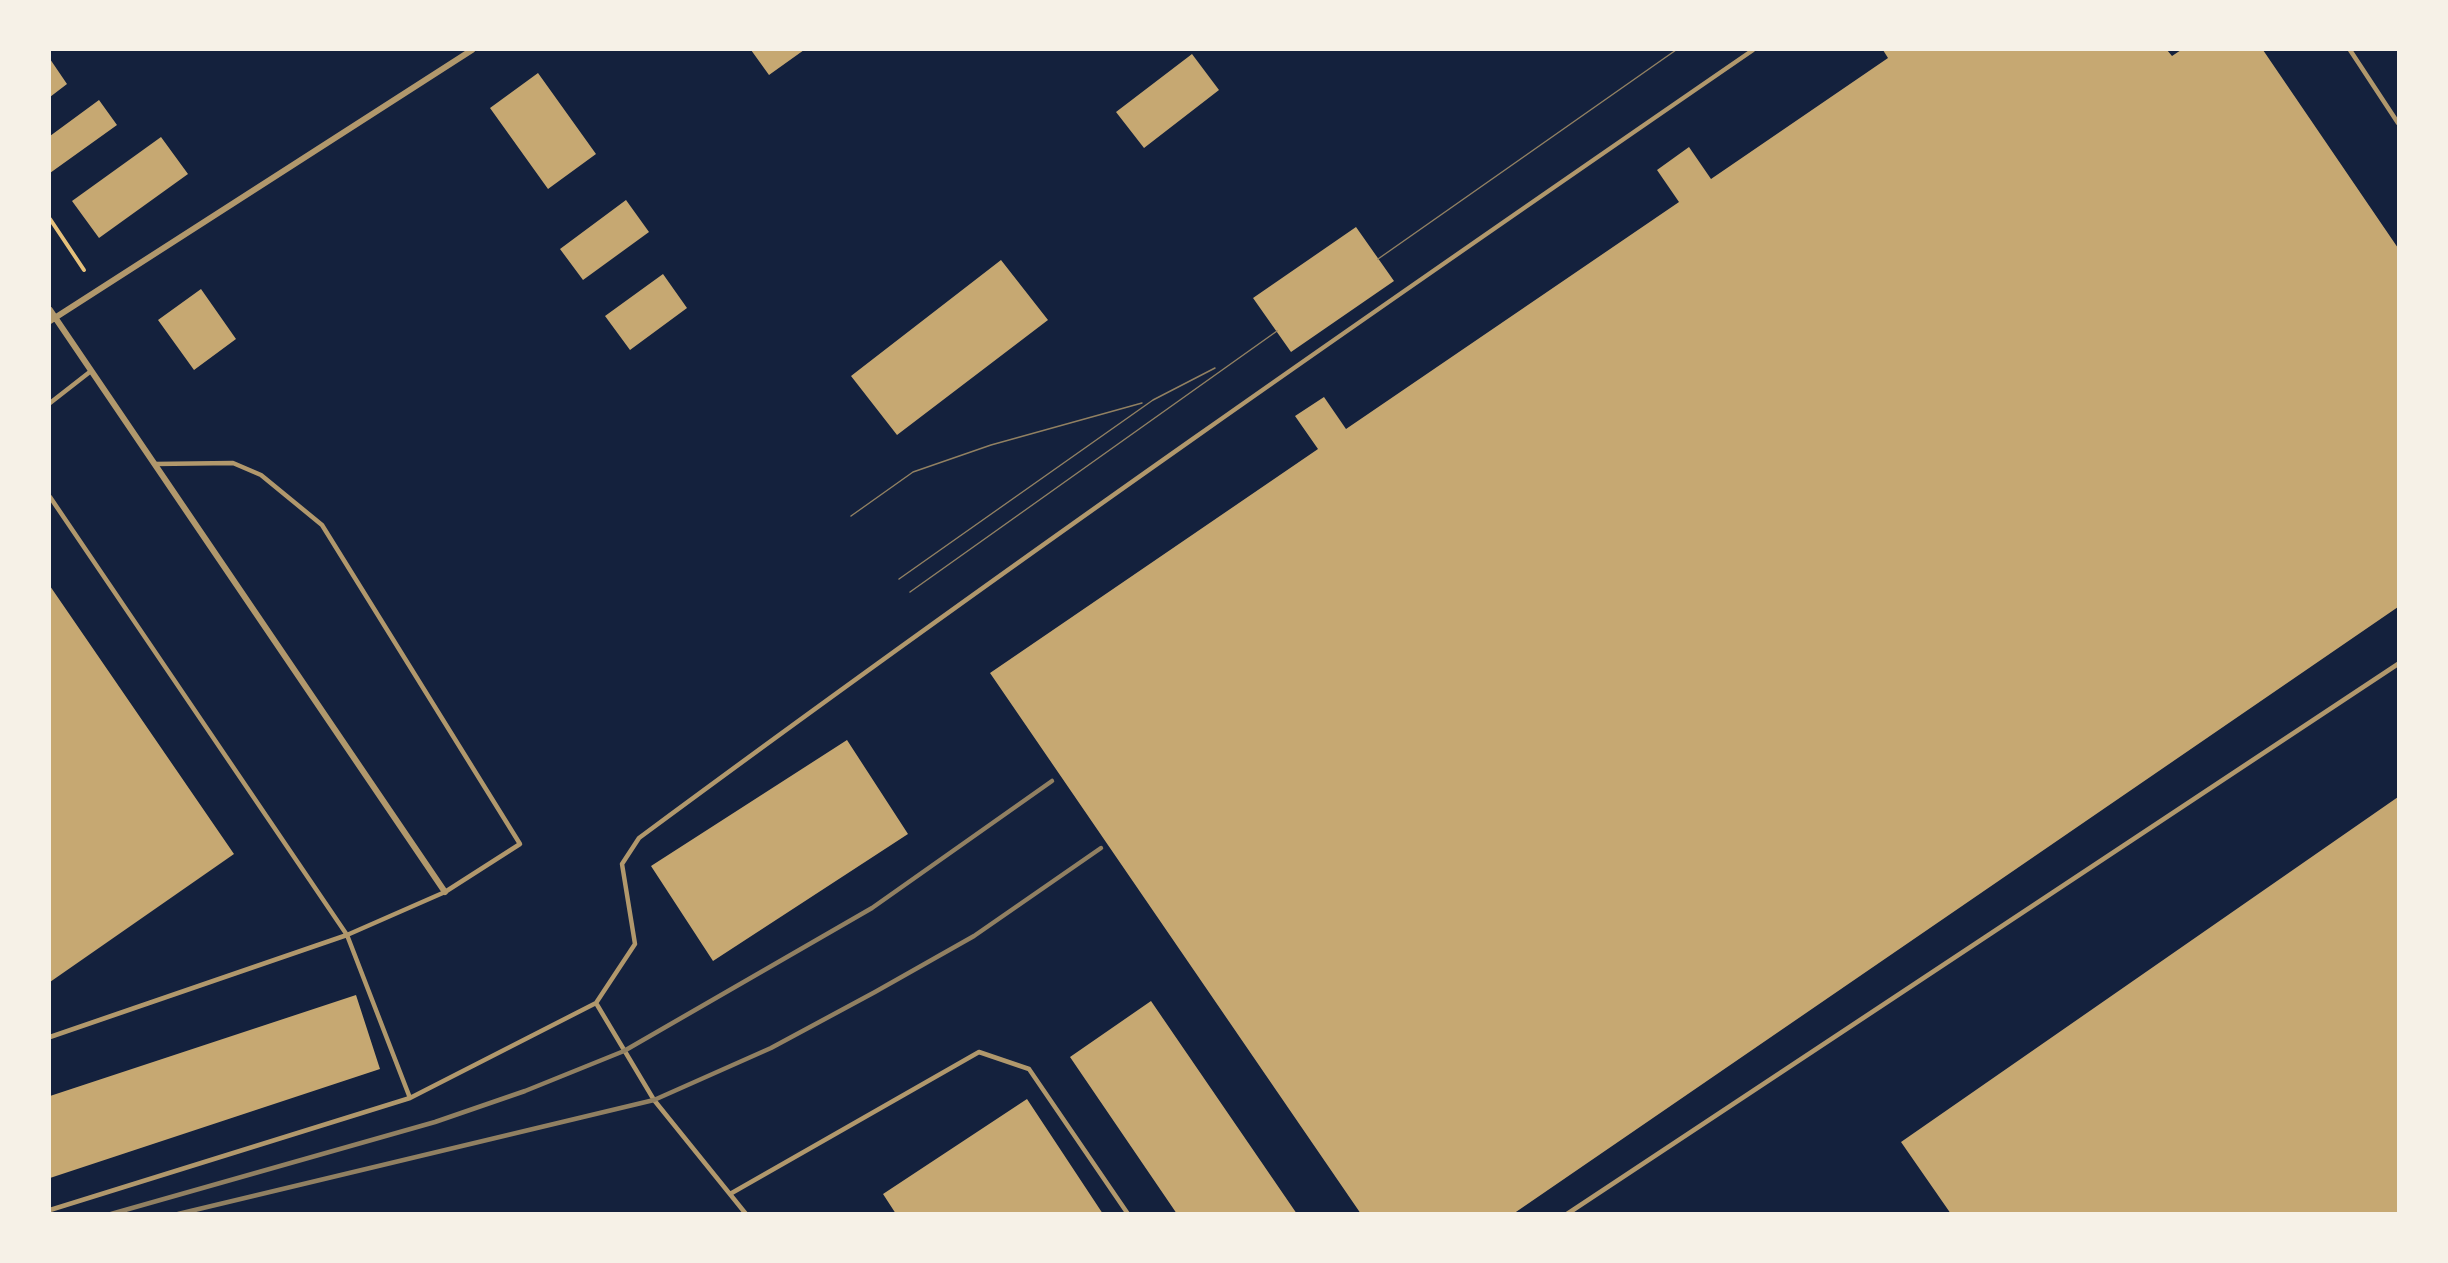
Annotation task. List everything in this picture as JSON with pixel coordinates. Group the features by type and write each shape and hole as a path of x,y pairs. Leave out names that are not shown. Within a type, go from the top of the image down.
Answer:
{"street":[{"path":"52,320 472,50"},
{"path":"50,310 52,320 91,371 445,892"}],"lane":[{"path":"50,1210 410,1098 596,1003 635,944 622,864 639,838 897,647 1249,398 1753,50"},
{"path":"2350,50 2398,123"},
{"path":"50,403 91,371"},
{"path":"50,1037 347,934 445,892 520,844 322,525 261,475 233,463 154,464"},
{"path":"50,497 347,934 410,1098"},
{"path":"1567,1214 2398,664"},
{"path":"596,1003 654,1100 746,1214"},
{"path":"730,1194 979,1052 1029,1069 1128,1214"}],"path":[{"path":"50,219 98,290"}],"building":[{"path":"751,50 804,50 769,75"},
{"path":"1883,50 2167,50 2172,56 2181,50 2263,50 2398,248 2398,607 1513,1214 1361,1214 990,673 1318,449 1295,416 1324,397 1346,429 1679,202 1657,170 1689,147 1711,179 1888,58"},
{"path":"1192,54 1219,90 1144,148 1116,112"},
{"path":"50,59 67,84 50,97"},
{"path":"538,73 596,154 548,189 490,108"},
{"path":"99,100 117,125 50,173 50,136"},
{"path":"161,137 188,174 99,238 72,201"},
{"path":"626,200 649,232 583,280 560,249"},
{"path":"1356,227 1394,281 1291,352 1253,298"},
{"path":"1001,260 1048,320 897,435 851,376"},
{"path":"663,274 687,308 630,350 605,316"},
{"path":"201,289 236,339 194,370 158,320"},
{"path":"50,586 234,854 50,982"},
{"path":"847,740 908,834 713,961 651,866"},
{"path":"2398,797 2398,1214 1951,1214 1901,1142"},
{"path":"356,995 380,1069 50,1178 50,1096"},
{"path":"1151,1001 1297,1214 1177,1214 1070,1057"},
{"path":"1027,1099 1103,1214 896,1214 883,1194"}],"tram line":[{"path":"1378,259 1676,50"},
{"path":"910,592 1277,331"},
{"path":"899,579 1153,400 1215,368"},
{"path":"851,516 913,472 991,445 1142,403"}],"railway":[{"path":"111,1214 435,1122 525,1091 624,1051 872,908 1052,781"},
{"path":"178,1214 654,1100 771,1048 875,992 974,936 1101,848"}]}
